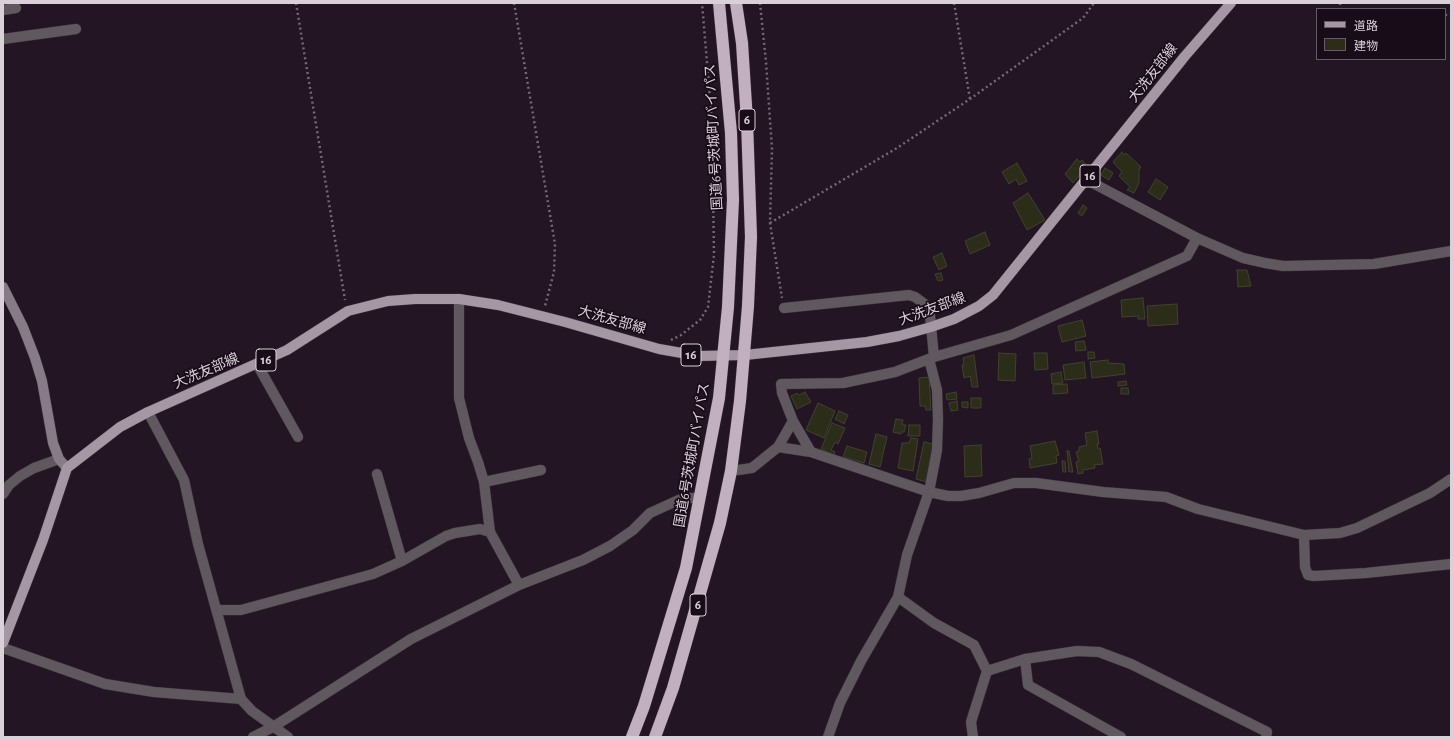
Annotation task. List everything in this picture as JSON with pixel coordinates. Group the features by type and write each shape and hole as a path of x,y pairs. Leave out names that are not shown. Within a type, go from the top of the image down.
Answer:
{"highway":[{"name":"国道6号茨城町バイパス","path":"632,737 644,706 686,568 719,398 728,307 733,200 731,133 719,3"},
{"name":"6","path":"655,737 673,688 695,616 720,523 731,471 745,355 751,238 747,121 742,43 736,3"}],"main road":[{"name":"大洗友部線","path":"67,468 120,427 148,412 287,350 348,311 388,301 415,299 459,299 498,305 659,348 699,356 745,355 867,342 899,336 954,319 979,306 993,295 1087,180 1185,56 1231,3"},
{"path":"3,643 43,540 67,468"}],"street":[{"path":"3,10 16,8"},
{"path":"3,39 76,29"},
{"path":"1087,180 1197,238 1243,258 1283,266 1374,264 1451,251"},
{"path":"811,452 793,421 782,393 781,384 843,383 895,372 931,358 1011,335 1187,256 1197,238"},
{"path":"3,287 23,327 35,358 42,381 53,443 59,459 67,468"},
{"path":"784,308 909,295 922,300 926,305 931,327 931,358 937,390 938,419 937,450 929,492 907,555 898,597 861,661 840,703 828,737"},
{"path":"459,299 459,398 469,438 484,482 490,532 519,586"},
{"path":"257,364 298,438"},
{"path":"148,412 184,480 198,544 241,699 288,737"},
{"path":"731,471 752,468 778,447 793,421"},
{"path":"778,447 811,452 929,492 961,496 1014,483 1036,483 1103,492 1166,498 1198,510 1304,535 1340,533 1357,528 1430,493 1451,479"},
{"path":"3,494 20,476 34,468 59,459"},
{"path":"484,482 541,470"},
{"path":"377,474 402,561"},
{"path":"253,737 273,726 410,639 519,586 583,560 610,546 633,530 650,513 684,498 700,498"},
{"path":"217,610 248,608 373,574 402,561 446,536 480,529 490,532"},
{"path":"1304,535 1304,567 1308,575 1366,574 1451,564"},
{"path":"898,597 934,623 974,645 987,671 971,722 973,737"},
{"path":"3,648 105,684 154,692 241,699"},
{"path":"987,671 1025,659 1077,650 1099,652 1131,664 1267,732 1266,737"},
{"path":"1025,659 1028,685 1121,737"}],"path":[{"path":"296,3 348,311"},
{"path":"514,3 554,244 554,272 542,316"},
{"path":"659,348 659,346 681,335 700,320 708,307 714,255 712,122 702,3"},
{"path":"760,3 772,149 770,222 784,308"},
{"path":"954,3 970,99"},
{"path":"770,222 897,148 970,99 1083,18 1094,3"}],"building":[{"path":"1122,152 1124,155 1126,153 1141,167 1139,170 1139,183 1134,193 1127,190 1130,187 1119,176 1122,172 1113,162"},
{"path":"1077,159 1080,162 1082,160 1087,166 1073,183 1065,174"},
{"path":"1017,163 1027,181 1019,185 1016,179 1009,184 1002,172"},
{"path":"1105,168 1113,173 1109,180 1101,175"},
{"path":"1156,179 1168,187 1160,200 1148,192"},
{"path":"1028,193 1045,220 1027,230 1013,203"},
{"path":"1083,205 1087,208 1082,216 1078,213"},
{"path":"985,232 990,245 970,254 965,241"},
{"path":"942,253 947,266 939,270 933,257"},
{"path":"1237,270 1247,270 1251,286 1238,287"},
{"path":"941,273 943,280 938,281 935,274"},
{"path":"1143,298 1145,319 1138,319 1138,316 1122,317 1121,300"},
{"path":"1177,304 1178,324 1148,326 1147,306"},
{"path":"1082,320 1086,336 1062,342 1058,326"},
{"path":"1084,341 1086,350 1076,351 1075,342"},
{"path":"1088,352 1094,352 1095,358 1088,359"},
{"path":"999,353 1016,354 1015,381 998,380"},
{"path":"1034,353 1047,353 1048,369 1035,370"},
{"path":"974,355 978,387 972,387 970,376 964,378 962,365 964,365 963,358"},
{"path":"1108,360 1108,363 1124,364 1125,374 1092,378 1090,362"},
{"path":"1084,362 1086,378 1065,380 1063,365"},
{"path":"1061,372 1063,383 1052,384 1051,374"},
{"path":"929,377 931,410 926,410 925,406 920,406 919,378"},
{"path":"1126,381 1127,385 1118,386 1118,382"},
{"path":"1067,384 1068,393 1053,394 1053,385"},
{"path":"1121,388 1128,388 1129,394 1121,394"},
{"path":"805,392 811,402 797,409 791,396 797,393 799,395"},
{"path":"956,392 957,399 947,400 946,394"},
{"path":"971,398 981,398 981,408 971,408"},
{"path":"957,401 958,410 951,411 949,403"},
{"path":"962,402 968,402 968,408 962,407"},
{"path":"818,403 835,411 824,438 806,430"},
{"path":"839,411 848,415 844,424 835,419"},
{"path":"896,419 903,420 902,425 906,425 904,432 901,432 901,434 893,432"},
{"path":"832,423 845,428 838,444 835,442 831,450 835,452 834,455 821,449"},
{"path":"909,425 920,425 920,436 908,436"},
{"path":"1097,431 1099,444 1097,444 1098,449 1100,448 1103,464 1094,465 1095,468 1083,470 1083,473 1078,474 1076,462 1079,461 1076,452 1079,451 1079,447 1087,445 1085,433"},
{"path":"876,434 887,437 880,467 869,464"},
{"path":"911,438 918,439 913,471 898,468 902,443 909,443"},
{"path":"1055,441 1059,455 1056,456 1057,463 1030,468 1029,459 1032,458 1030,446"},
{"path":"924,442 933,444 927,482 916,479"},
{"path":"981,445 982,476 965,477 964,446"},
{"path":"847,446 867,452 864,463 843,457"},
{"path":"1067,451 1069,451 1073,472 1069,472"},
{"path":"1062,461 1065,461 1066,472 1063,472"}]}
